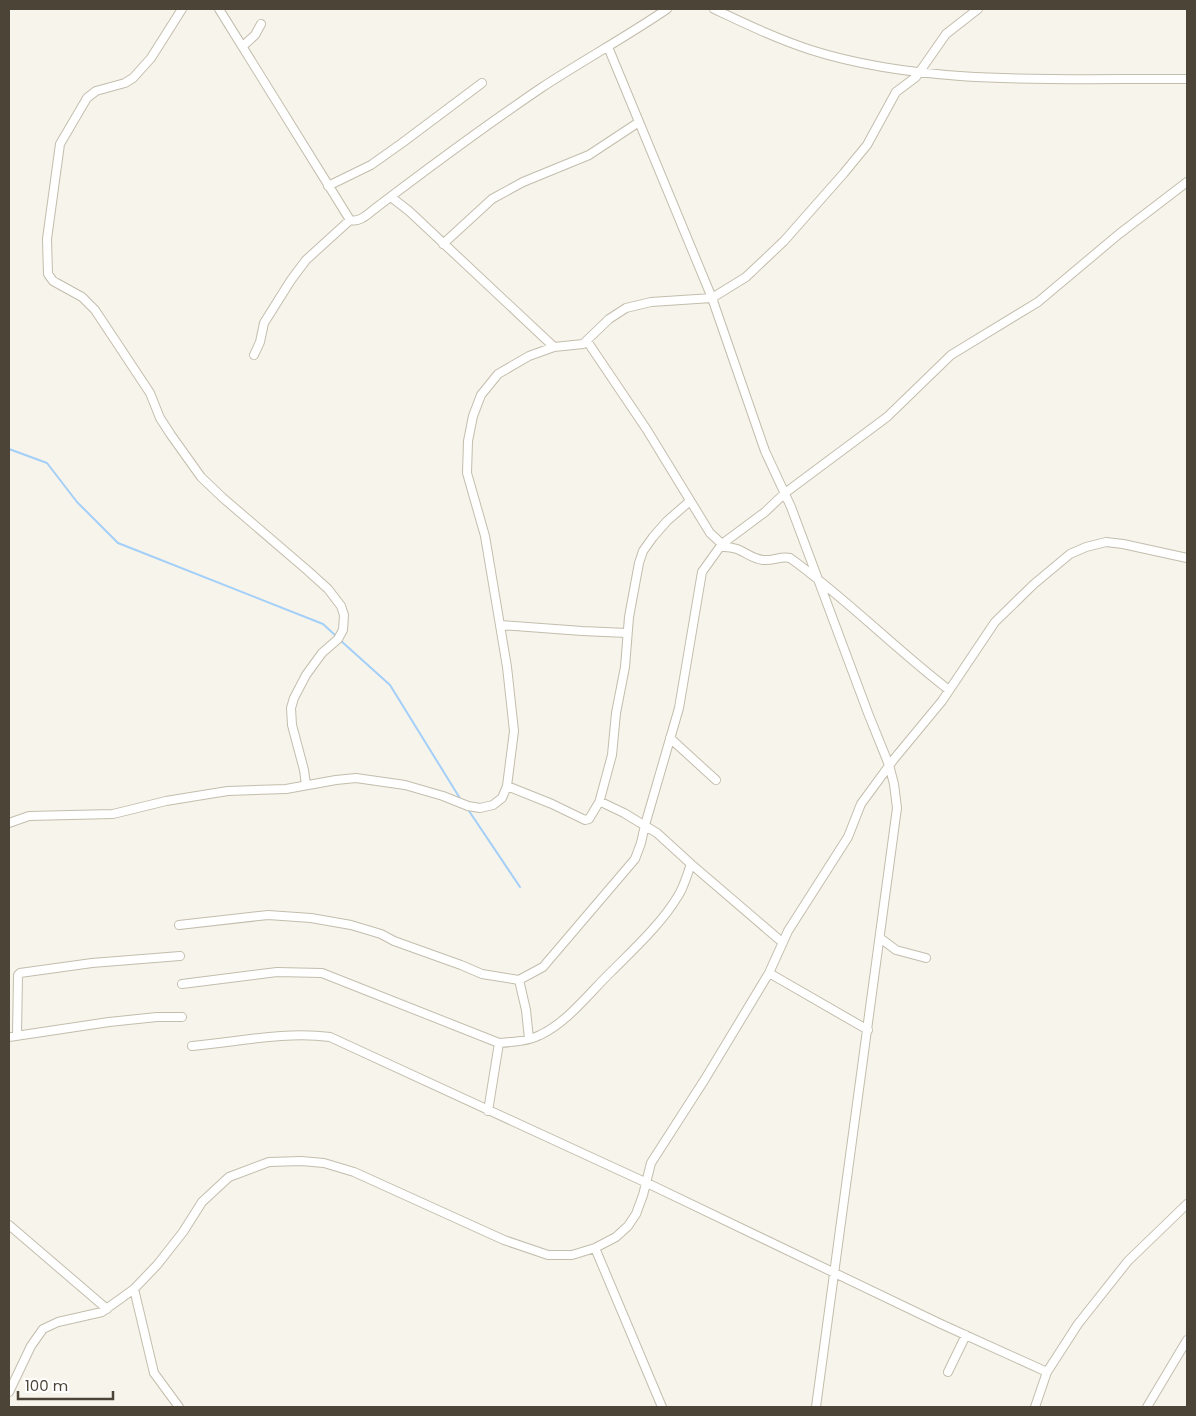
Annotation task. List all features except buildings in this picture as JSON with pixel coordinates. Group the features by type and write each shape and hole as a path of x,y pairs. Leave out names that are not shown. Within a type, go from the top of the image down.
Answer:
{"street":[{"path":"182,9 151,58 133,78 125,83 96,91 87,98 60,144 47,239 48,274 53,280 82,298 95,310 150,392 160,418 201,477 328,589 341,606 344,616 343,630 338,639 322,653 306,675 291,708 292,725 306,785"},
{"path":"219,9 350,220"},
{"path":"254,355 260,342 264,323 291,280 306,260 350,220 358,221 499,116 667,9"},
{"path":"714,9 766,34 812,50 859,62 920,72 987,77 1187,79"},
{"path":"9,823 29,816 113,814 166,801 228,791 286,789 356,778 405,785 443,796 468,806 480,808 493,805 502,798 507,786 514,731 501,625 485,536 468,473 468,441 480,395 498,374 528,356 554,347 587,342 608,318 626,308 651,302 712,298 725,292 746,277 812,211 867,145 896,92 920,72 946,34 978,9"},
{"path":"243,46 262,24"},
{"path":"608,47 712,298 765,451 785,493 889,765 894,784 896,808 880,938 816,1407"},
{"path":"328,186 379,159 482,83"},
{"path":"443,244 492,199 523,182 589,155 639,122"},
{"path":"179,925 268,915 311,918 351,925 381,934 394,941 462,964 482,974 519,980 543,967 638,854 644,825 670,738 685,679 702,572 722,545 765,512 785,493 887,417 951,355 1038,302 1119,234 1187,182"},
{"path":"391,196 554,347"},
{"path":"587,342 633,409 710,533 722,545 733,546 761,560 772,560 782,556 790,558 864,618 896,648 949,690"},
{"path":"507,786 585,820 589,819 600,803 612,755 616,713 625,667 629,617 643,551 667,521 690,501"},
{"path":"9,1392 31,1346 43,1329 58,1322 102,1312 107,1309 134,1289 157,1265 183,1232 202,1202 229,1177 269,1162 301,1161 324,1163 354,1172 504,1240 548,1255 572,1255 595,1248 616,1238 628,1226 636,1214 647,1183 651,1163 705,1079 769,973 782,942 848,836 861,804 889,765 942,701 995,622 1034,584 1070,554 1086,546 1106,542 1187,558"},
{"path":"501,625 628,633"},
{"path":"670,738 716,780"},
{"path":"600,803 602,802 610,806 657,833 782,942"},
{"path":"182,984 277,972 322,973 499,1043 529,1039 554,1027 631,954 679,895 691,864"},
{"path":"880,938 896,950 926,958"},
{"path":"17,1034 18,975 20,973 92,963 180,956"},
{"path":"769,973 868,1030"},
{"path":"519,980 526,1010 529,1039"},
{"path":"9,1037 17,1034 109,1022 157,1017 182,1017"},
{"path":"192,1046 277,1037 330,1037 647,1183 1047,1372"},
{"path":"488,1111 499,1043"},
{"path":"1035,1407 1047,1372 1078,1324 1128,1261 1187,1204"},
{"path":"9,1224 107,1309"},
{"path":"595,1248 662,1407"},
{"path":"134,1289 154,1373 179,1407"},
{"path":"948,1372 966,1335"},
{"path":"1147,1407 1187,1340"}],"waterway":[{"path":"9,449 47,463 77,502 118,543 323,624 336,636"},
{"path":"340,640 390,685 461,800"},
{"path":"467,808 520,887"}]}
